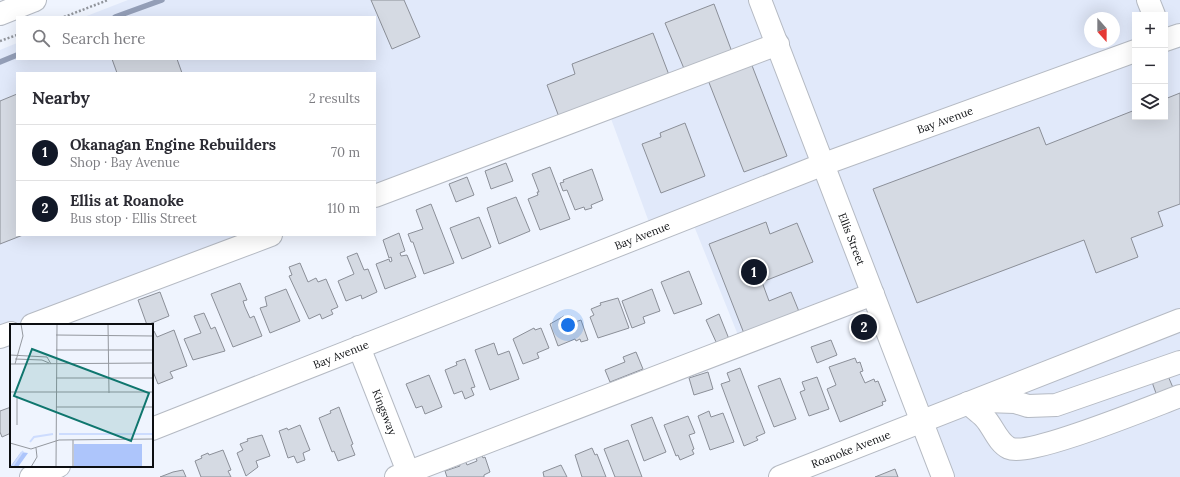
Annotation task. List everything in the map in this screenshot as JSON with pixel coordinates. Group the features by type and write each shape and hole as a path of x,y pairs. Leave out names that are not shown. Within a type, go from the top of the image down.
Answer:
{"street":[{"path":"0,14 35,0"},
{"name":"Ellis Street","path":"760,0 943,477"},
{"path":"1148,0 1153,12"},
{"path":"1168,39 1180,35"},
{"path":"376,196 778,44"},
{"name":"Bay Avenue","path":"153,429 824,164 1132,52"},
{"path":"35,324 268,236"},
{"path":"405,476 873,294"},
{"name":"Roanoke Avenue","path":"780,477 1180,320"},
{"path":"0,337 10,333"},
{"name":"Kingsway","path":"359,347 405,476"},
{"path":"968,404 998,401 1015,402 1028,406 1056,405 1180,362"},
{"path":"968,404 985,418 998,438 1009,448 1025,449 1051,443 1180,396"},
{"path":"31,477 56,467"}],"path":[{"path":"67,16 108,0"},
{"path":"0,42 16,35"}],"shaded area":[{"path":"128,0 1180,0 1180,477 943,477 873,294 742,345 688,211 650,225 606,105 376,192 376,72 16,72 16,236 257,236 23,324 10,324 10,326 0,332 0,50 16,43 16,60 376,60 376,16 87,16"}],"building":[{"path":"371,0 404,0 420,37 392,49"},
{"path":"714,4 732,52 685,71 665,23"},
{"path":"653,33 669,75 559,117 547,85 575,74 572,64"},
{"path":"112,60 177,60 182,72 117,72"},
{"path":"751,63 787,156 744,172 708,80"},
{"path":"1180,93 1180,204 1158,212 1163,226 1131,238 1138,257 1096,273 1084,240 917,303 873,189 1039,127 1046,145 1132,111 1132,120 1168,120 1168,98"},
{"path":"16,94 16,236 20,236 0,244 0,101"},
{"path":"685,123 705,176 661,193 642,144 661,137 660,133"},
{"path":"506,163 513,181 491,189 485,171"},
{"path":"550,167 570,219 540,230 528,199 538,195 537,192 539,192 532,174"},
{"path":"592,169 603,200 591,205 592,208 585,210 584,207 575,210 567,190 563,191 560,183 564,182 563,180"},
{"path":"467,177 474,195 456,202 449,184"},
{"path":"516,197 530,231 499,244 487,208"},
{"path":"431,204 454,263 424,274 413,242 411,242 408,234 423,229 416,210"},
{"path":"479,217 491,247 462,259 450,228"},
{"path":"766,222 770,234 797,223 813,262 762,282 769,301 791,292 800,314 745,336 709,244"},
{"path":"399,233 405,251 400,253 401,256 407,255 416,277 385,289 376,264 389,259 390,262 392,261 391,257 389,258 383,240"},
{"path":"357,253 364,270 368,269 377,292 362,299 361,295 346,301 338,281 354,274 347,257"},
{"path":"300,263 308,282 316,278 318,282 326,279 338,307 331,310 333,314 322,319 320,314 309,319 289,276 292,275 289,267"},
{"path":"689,271 702,304 674,314 661,282"},
{"path":"240,283 247,300 243,301 245,307 250,318 254,316 262,336 233,347 211,294"},
{"path":"286,289 300,321 270,333 260,308 267,306 265,297"},
{"path":"652,289 660,311 643,317 645,323 632,328 622,301"},
{"path":"160,292 169,316 147,324 138,300"},
{"path":"618,298 629,328 598,338 590,317 594,315 591,309 601,305 600,303"},
{"path":"204,313 211,329 215,327 225,351 193,360 184,339 201,333 194,316"},
{"path":"719,314 729,339 717,344 706,320"},
{"path":"564,316 565,318 572,316 575,322 581,320 588,340 581,342 580,339 576,341 575,339 558,346 550,324"},
{"path":"534,328 535,330 541,328 549,348 537,353 539,358 523,364 513,339"},
{"path":"174,330 187,366 170,372 173,378 158,384 153,372 153,332 157,337"},
{"path":"831,340 837,355 817,363 811,347"},
{"path":"494,343 498,355 509,351 519,379 490,390 475,350"},
{"path":"636,352 643,369 610,382 605,370 625,362 623,357"},
{"path":"855,358 857,363 860,362 863,371 860,372 865,383 874,379 875,382 878,381 886,401 882,402 883,405 840,422 827,389 836,385 829,367"},
{"path":"465,359 475,387 471,388 474,395 465,399 462,391 454,394 445,370 457,365 456,362"},
{"path":"740,368 765,433 756,437 758,440 744,446 721,384 730,381 727,373"},
{"path":"708,372 713,389 694,395 689,378"},
{"path":"429,375 442,407 425,414 422,406 416,408 406,384"},
{"path":"1168,376 1174,390 1157,396 1152,382"},
{"path":"817,377 829,409 809,416 800,392 805,390 802,382"},
{"path":"780,378 796,419 774,427 758,386"},
{"path":"10,407 10,433 2,437 0,432 0,411"},
{"path":"339,407 353,444 351,445 355,455 338,461 334,451 332,452 319,418 331,413 330,411"},
{"path":"709,411 711,417 723,413 734,442 710,450 698,416"},
{"path":"688,416 695,433 689,435 694,449 692,450 694,454 680,460 678,455 676,456 664,425"},
{"path":"652,417 666,452 644,461 631,425"},
{"path":"300,425 310,450 303,453 305,460 297,463 294,456 288,458 279,431 287,428 288,430"},
{"path":"262,435 270,456 256,461 258,467 246,476 237,453 243,450 240,444 248,441 247,439"},
{"path":"628,440 642,477 615,477 604,449"},
{"path":"592,448 595,455 597,454 606,477 582,477 575,455"},
{"path":"223,450 231,470 228,471 231,477 201,477 195,461 208,453 209,455"},
{"path":"481,452 483,458 485,457 490,472 484,475 484,477 447,477 445,471 460,466 458,460 464,458 467,465 477,461 475,454"},
{"path":"561,465 567,477 544,477 543,472"},
{"path":"895,469 898,477 875,477"},
{"path":"183,470 186,477 160,477 173,472"}],"waterway":[{"path":"118,16 162,0"},
{"path":"0,62 16,55"}],"place":[{"name":"Okanagan Engine Rebuilders","path":"754,272"},
{"name":"Ellis at Roanoke","path":"864,327"}]}
